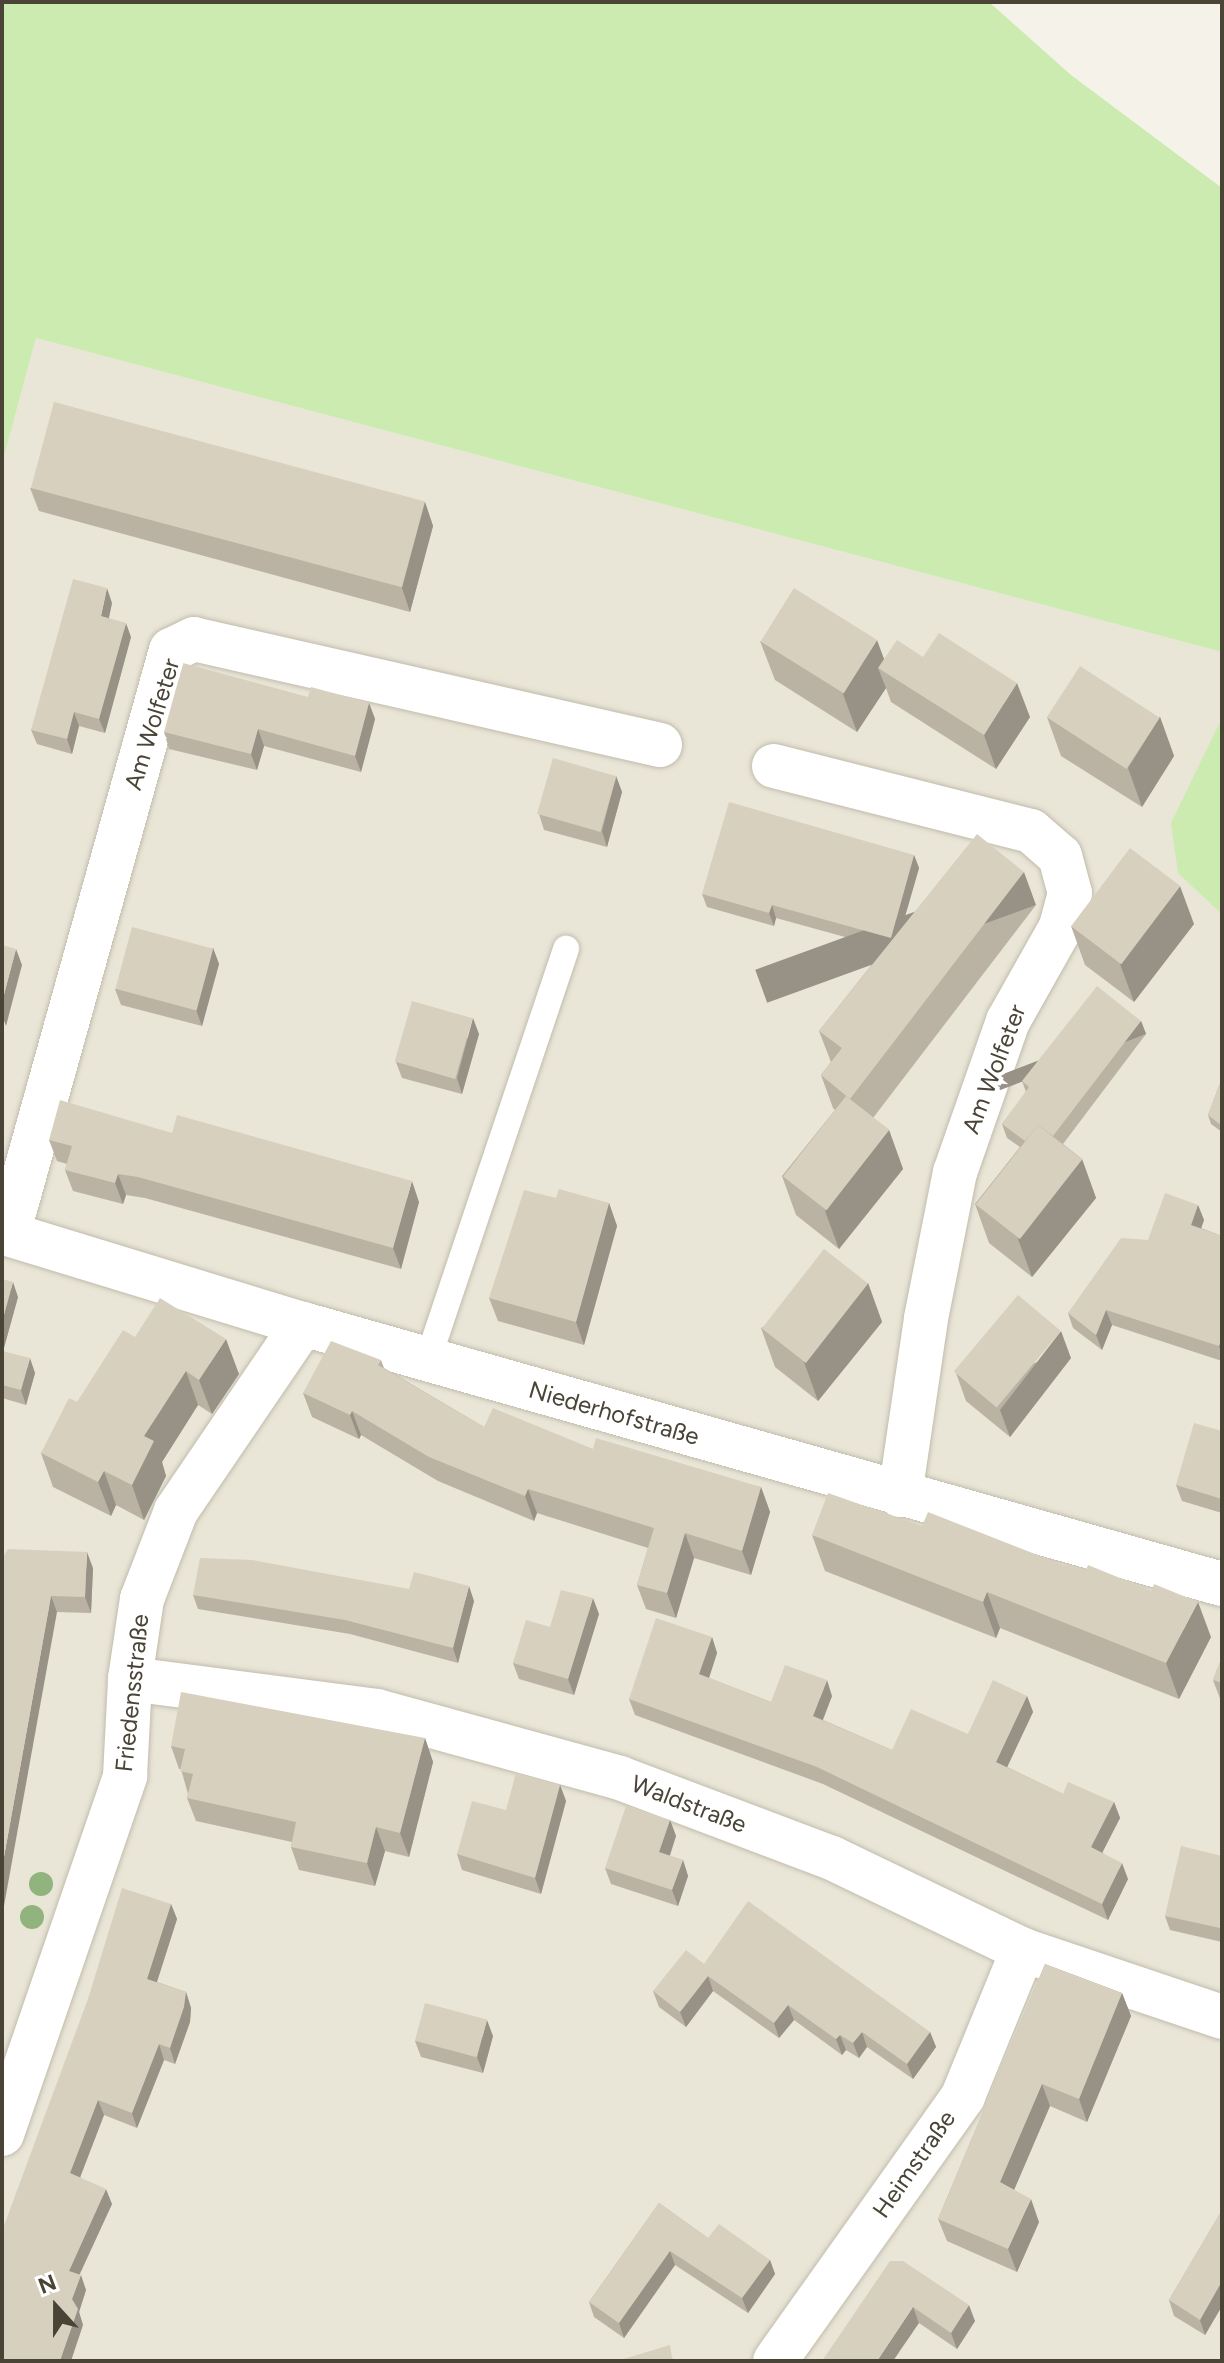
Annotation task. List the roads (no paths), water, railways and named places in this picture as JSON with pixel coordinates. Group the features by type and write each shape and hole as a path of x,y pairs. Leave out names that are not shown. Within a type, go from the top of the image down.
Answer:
{"street":[{"name":"Am Wolfeter","path":"8,1234 171,650 194,639 660,745"},
{"name":"Am Wolfeter","path":"774,766 1031,831 1060,856 1070,893 1061,927 1008,1021 955,1172 900,1495"},
{"name":"Niederhofstraße","path":"8,1234 303,1324 1222,1584"},
{"name":"Friedensstraße","path":"2,2134 125,1776 130,1679 142,1599 176,1511 303,1324"},
{"name":"Waldstraße","path":"130,1679 377,1711 620,1778 832,1858 1023,1950 1222,2017"},
{"name":"Heimstraße","path":"775,2361 963,2096 1023,1950"}],"lane":[{"path":"428,1359 566,949"}]}
